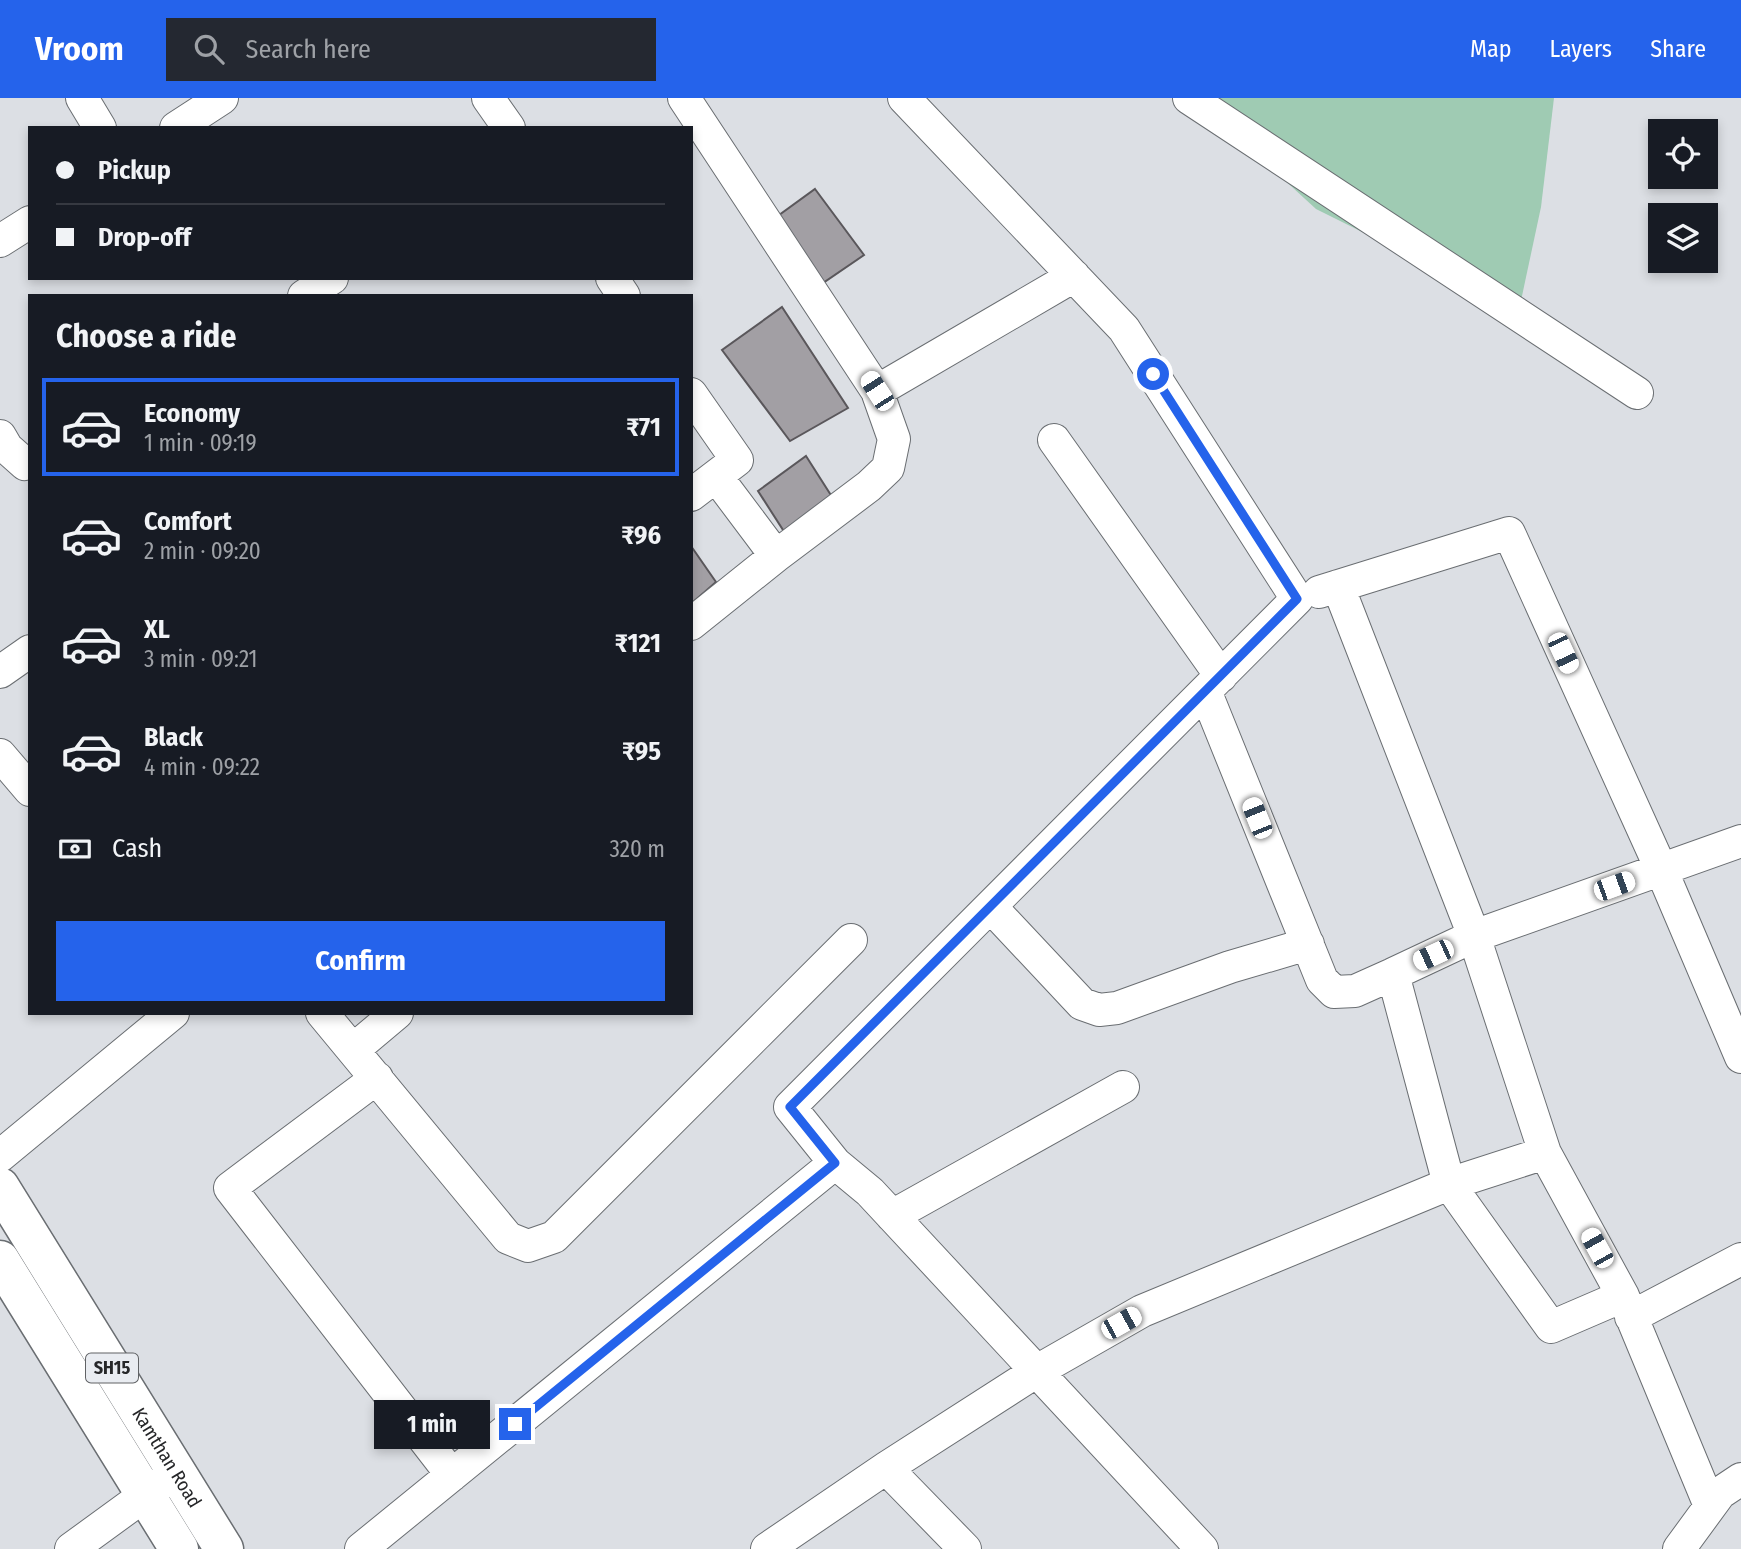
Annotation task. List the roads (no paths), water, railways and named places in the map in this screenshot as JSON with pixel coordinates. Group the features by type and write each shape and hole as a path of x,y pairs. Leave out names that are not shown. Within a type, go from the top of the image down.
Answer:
{"main road":[{"name":"Kamthan Road","path":"0,1187 224,1549"},
{"name":"Kamthan Road","path":"1,1263 179,1549"}],"street":[{"path":"82,98 99,126"},
{"path":"179,126 222,98"},
{"path":"488,98 508,126"},
{"path":"684,98 877,391 894,439 888,468 869,486 693,622"},
{"path":"904,98 1124,329 1297,599"},
{"path":"1189,98 1637,393"},
{"path":"0,241 28,223"},
{"path":"877,391 1074,276"},
{"path":"307,294 329,280"},
{"path":"693,397 737,460 704,485 776,556"},
{"path":"0,436 7,448 25,464 28,463"},
{"path":"1054,440 1213,684 1322,980 1334,992 1355,991 1474,936 1741,841"},
{"path":"1202,1549 870,1192 835,1163 790,1107 1297,599 1509,533 1661,869 1741,1058"},
{"path":"1338,586 1474,936 1545,1153 1627,1306 1710,1506"},
{"path":"0,672 28,652"},
{"path":"0,755 28,788"},
{"path":"990,907 1082,1004 1099,1010 1116,1008 1230,967 1308,944"},
{"path":"324,1015 508,1238 528,1246 554,1237 851,940"},
{"path":"1393,974 1449,1184 1551,1327 1627,1306 1741,1259"},
{"path":"0,1156 171,1015"},
{"path":"354,1050 395,1015"},
{"path":"377,1078 230,1188 452,1475"},
{"path":"891,1216 1124,1087"},
{"path":"767,1549 886,1468 1037,1371 1142,1311 1449,1184 1545,1153"},
{"path":"361,1549 835,1163"},
{"path":"886,1468 965,1549"},
{"path":"71,1549 177,1473"},
{"path":"1679,1549 1720,1493 1741,1479"}]}
